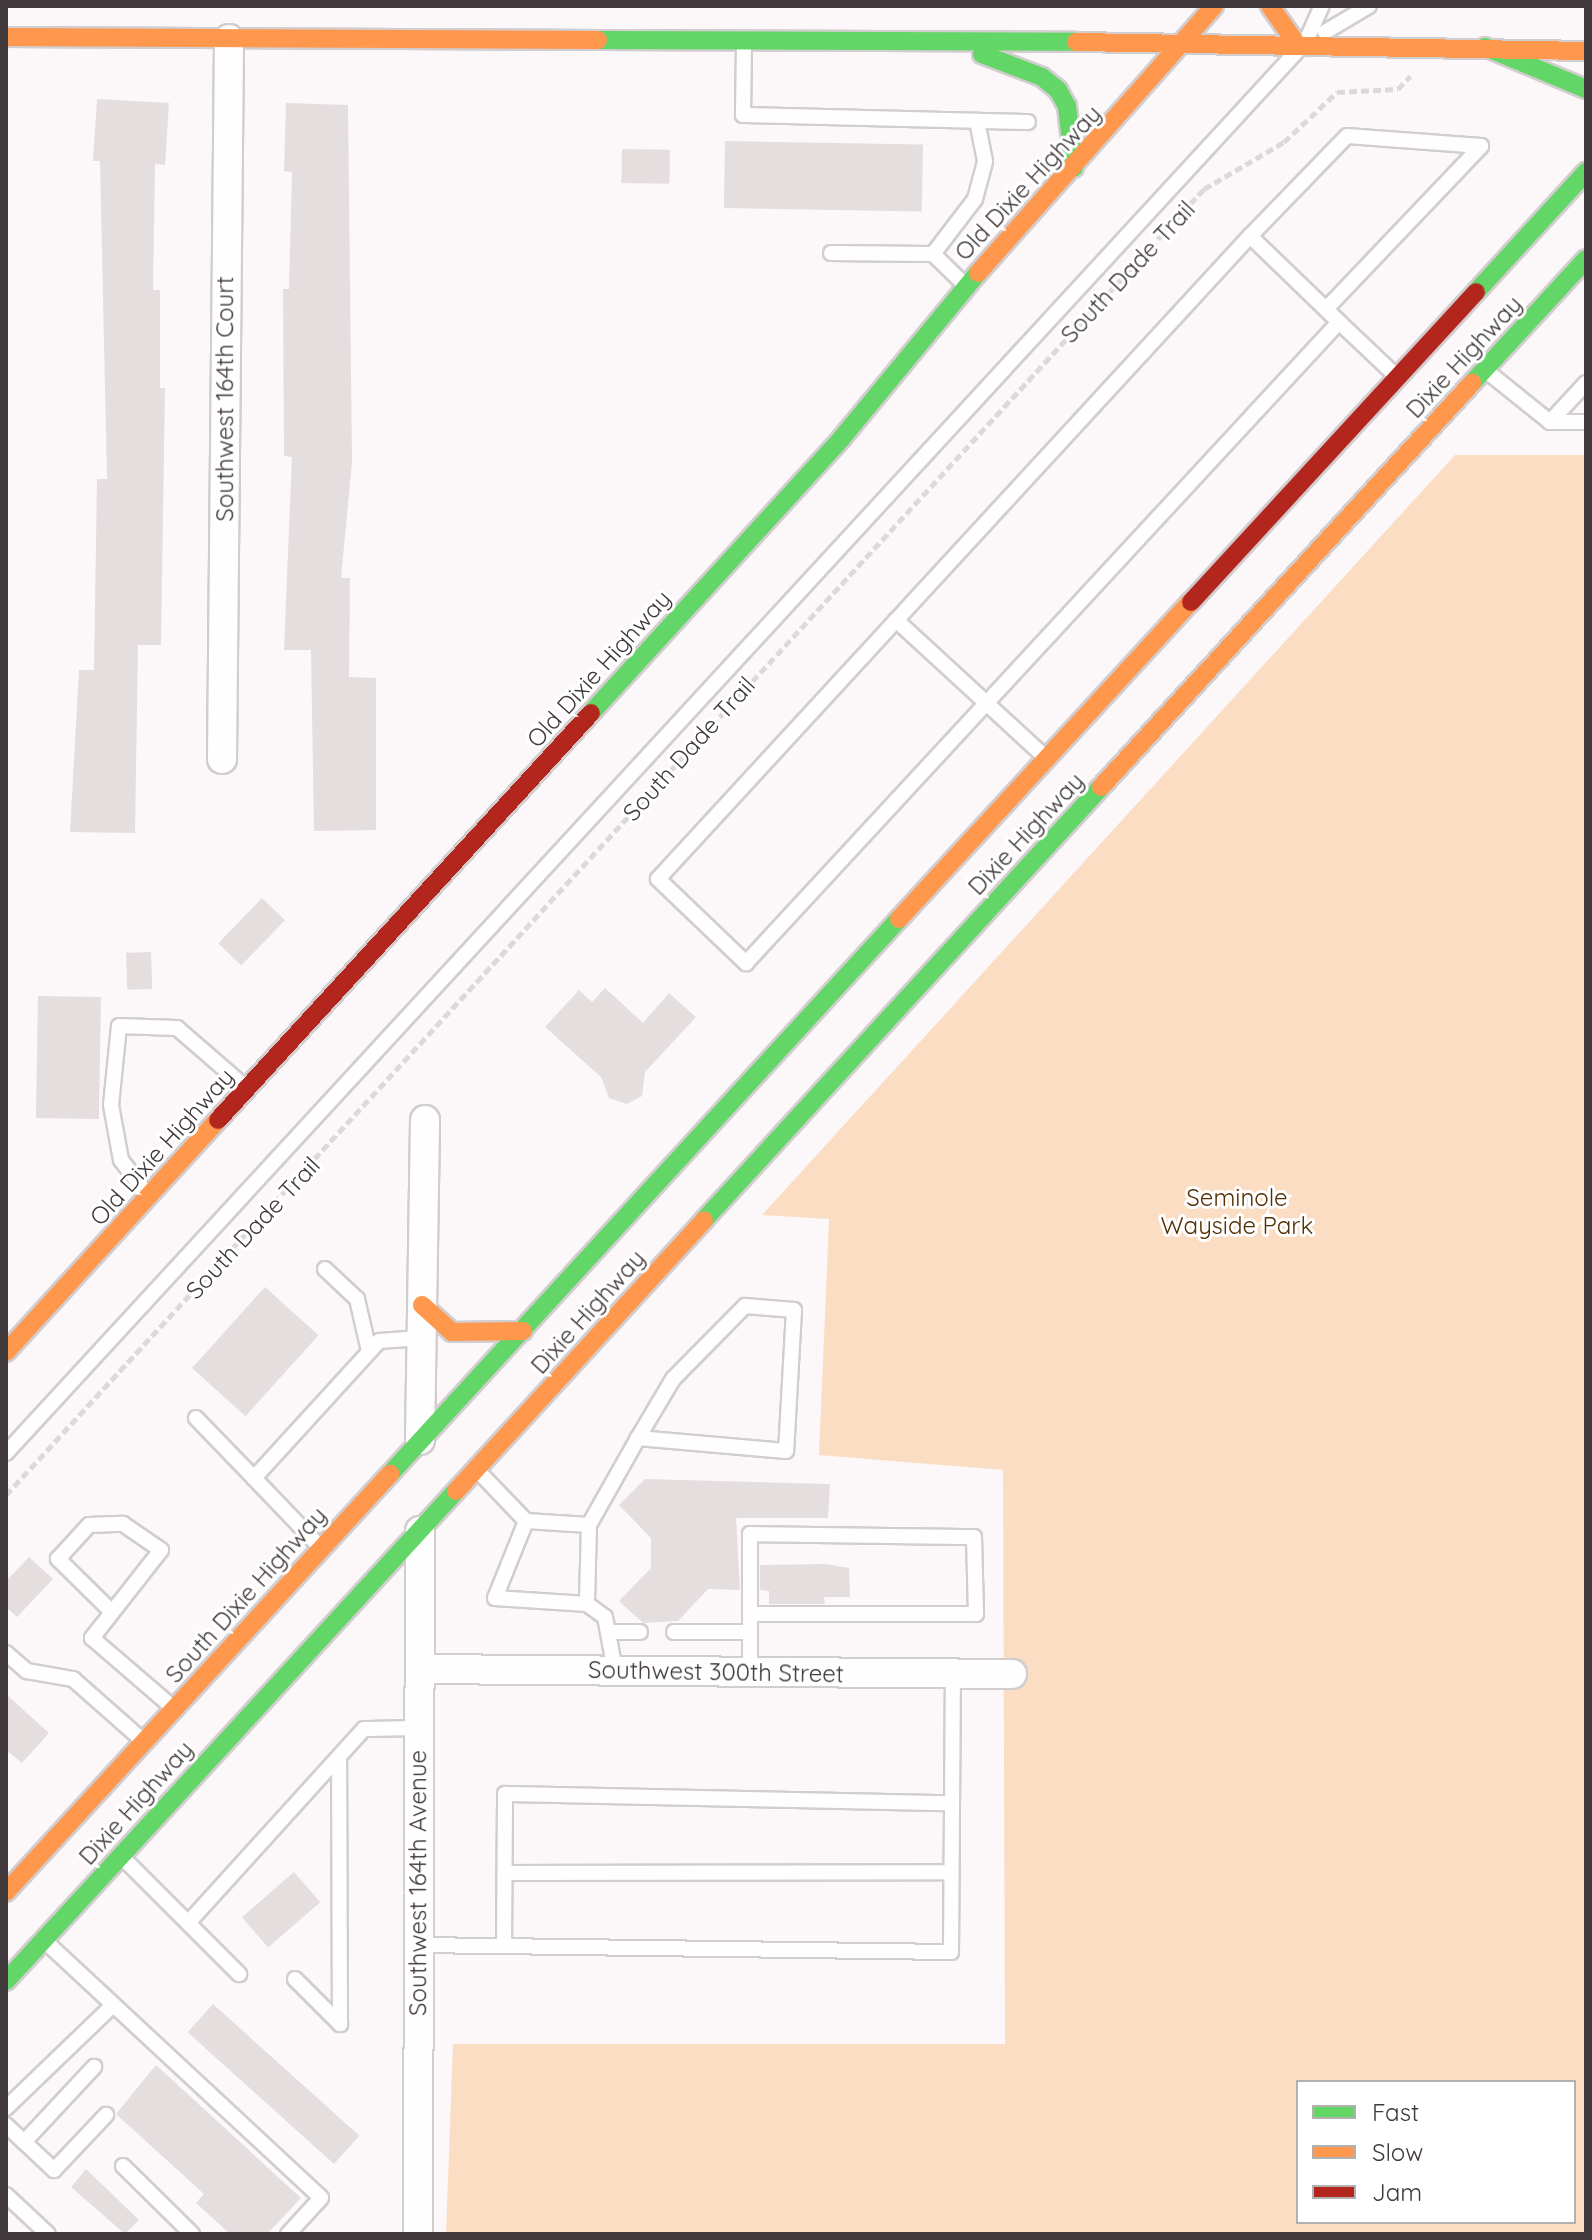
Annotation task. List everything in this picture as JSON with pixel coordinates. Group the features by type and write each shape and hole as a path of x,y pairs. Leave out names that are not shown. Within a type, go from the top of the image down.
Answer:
{"main road":[{"name":"Old Dixie Highway","path":"6,1352 841,439 966,286 1074,168 1214,6"},
{"path":"1270,6 1301,43"},
{"path":"6,37 959,45 1301,43 1586,51"},
{"path":"959,45 1042,77 1058,90 1067,106 1074,168"},
{"path":"1485,47 1586,89"},
{"name":"Dixie Highway","path":"523,1331 1046,757 1586,172"},
{"name":"Dixie Highway","path":"476,1469 1586,259"},
{"path":"1374,490 1408,422"},
{"path":"1304,507 1329,449"},
{"path":"1105,748 1114,773"},
{"path":"1046,757 1052,785"},
{"path":"819,1094 854,1023"},
{"path":"422,1305 452,1332 469,1336 523,1331"},
{"path":"539,1345 547,1305"},
{"name":"South Dixie Highway","path":"6,1892 523,1331"},
{"path":"396,1499 420,1440"},
{"path":"302,1656 476,1469"},
{"path":"420,1531 425,1492"},
{"path":"302,1656 307,1620"},
{"name":"Dixie Highway","path":"6,1981 302,1656"}],"street":[{"name":"Southwest 164th Court","path":"222,759 229,39"},
{"path":"420,1440 425,1120"},
{"name":"Southwest 164th Avenue","path":"418,2234 420,1531"},
{"name":"Southwest 300th Street","path":"420,1669 615,1670 750,1675 1012,1674"}],"lane":[{"path":"6,1453 1301,43 1322,6"},
{"path":"1301,43 1369,6"},
{"path":"744,43 743,115 1028,122"},
{"path":"933,254 975,199 985,161 977,121"},
{"path":"1326,309 1481,146 1347,136 1250,236 658,879 746,963 1339,322"},
{"path":"1250,236 1396,377"},
{"path":"831,253 933,254 966,286"},
{"path":"1485,370 1550,422 1586,422"},
{"path":"1550,422 1586,383"},
{"path":"896,620 1046,757"},
{"path":"149,1197 121,1160 111,1105 119,1026 177,1028 247,1089"},
{"path":"325,1269 357,1299 369,1351"},
{"path":"587,1604 589,1525 638,1438 673,1379 745,1306 794,1310 786,1451 638,1438"},
{"path":"254,1478 379,1341 421,1338"},
{"path":"196,1418 321,1548"},
{"path":"476,1469 526,1521 589,1525"},
{"path":"526,1521 495,1598 587,1604 603,1612 610,1632 615,1670"},
{"path":"112,1612 58,1559 89,1525 123,1524 161,1550 92,1638 174,1709"},
{"path":"750,1614 976,1614 974,1537 750,1534 750,1614 750,1675"},
{"path":"610,1632 640,1632"},
{"path":"674,1632 750,1632"},
{"path":"6,1653 27,1671 73,1679 144,1741"},
{"path":"417,1945 951,1952 953,1674"},
{"path":"188,1923 364,1729 418,1728"},
{"path":"295,1979 340,2024 339,1757"},
{"path":"504,1946 505,1794 952,1803"},
{"path":"121,1856 239,1974"},
{"path":"505,1873 951,1872"},
{"path":"44,1940 321,2198 288,2234"},
{"path":"6,2108 113,2005"},
{"path":"24,2142 94,2067"},
{"path":"6,2125 54,2170 106,2115"},
{"path":"123,2166 192,2234"},
{"path":"9,2203 48,2234"}],"path":[{"name":"South Dade Trail","path":"6,1495 1204,189 1284,142 1337,92 1403,88 1411,72"}],"green space":[{"name":"Seminole Wayside Park","path":"1455,455 1586,455 1586,2234 446,2234 453,2044 1005,2044 1003,1470 819,1455 829,1219 762,1215"}],"building":[{"path":"97,99 169,103 165,165 155,164 153,290 160,290 160,388 165,388 161,645 138,645 135,833 70,832 79,670 94,670 97,479 107,479 100,161 93,161"},
{"path":"286,103 348,105 352,462 341,578 350,578 349,677 376,678 376,830 314,831 311,650 284,650 292,457 284,456 283,289 289,289 292,172 284,171"},
{"path":"725,141 923,144 922,211 724,208"},
{"path":"622,149 670,150 669,184 621,183"},
{"path":"262,898 285,920 241,966 218,943"},
{"path":"151,952 152,989 127,990 126,953"},
{"path":"605,988 643,1023 669,993 696,1017 645,1072 642,1096 627,1104 609,1098 601,1077 545,1027 579,990 592,1002"},
{"path":"38,996 101,997 99,1119 36,1118"},
{"path":"265,1287 319,1335 246,1416 192,1368"},
{"path":"645,1479 830,1484 828,1518 736,1518 740,1590 708,1589 678,1621 643,1623 619,1601 651,1568 651,1538 619,1505"},
{"path":"29,1557 53,1579 17,1617 6,1607 6,1581"},
{"path":"825,1564 849,1568 850,1597 824,1597 825,1604 769,1604 769,1591 760,1590 760,1565"},
{"path":"6,1694 49,1733 22,1763 6,1750"},
{"path":"294,1872 320,1902 268,1947 242,1917"},
{"path":"213,2004 359,2136 334,2164 188,2032"},
{"path":"156,2065 301,2198 267,2234 230,2234 196,2203 204,2194 116,2114"},
{"path":"86,2169 139,2220 125,2234 71,2187"}],"traffic: fast":[{"path":"598,40 1076,42"},
{"path":"1485,47 1586,89"},
{"path":"982,54 1042,77 1058,90 1067,106 1074,168"},
{"path":"1476,292 1586,172"},
{"path":"1472,383 1586,259"},
{"path":"591,713 841,439 978,273"},
{"path":"704,1220 1101,787"},
{"path":"390,1474 899,919"},
{"path":"6,1981 456,1491"}],"traffic: slow":[{"path":"978,273 1214,6"},
{"path":"1270,6 1296,43"},
{"path":"6,37 598,40"},
{"path":"1076,42 1586,51"},
{"path":"1101,787 1472,383"},
{"path":"899,919 1191,602"},
{"path":"6,1352 218,1120"},
{"path":"456,1491 704,1220"},
{"path":"422,1305 452,1332 523,1331"},
{"path":"6,1892 390,1474"}],"traffic: jam":[{"path":"1191,602 1476,292"},
{"path":"218,1120 591,713"}]}
